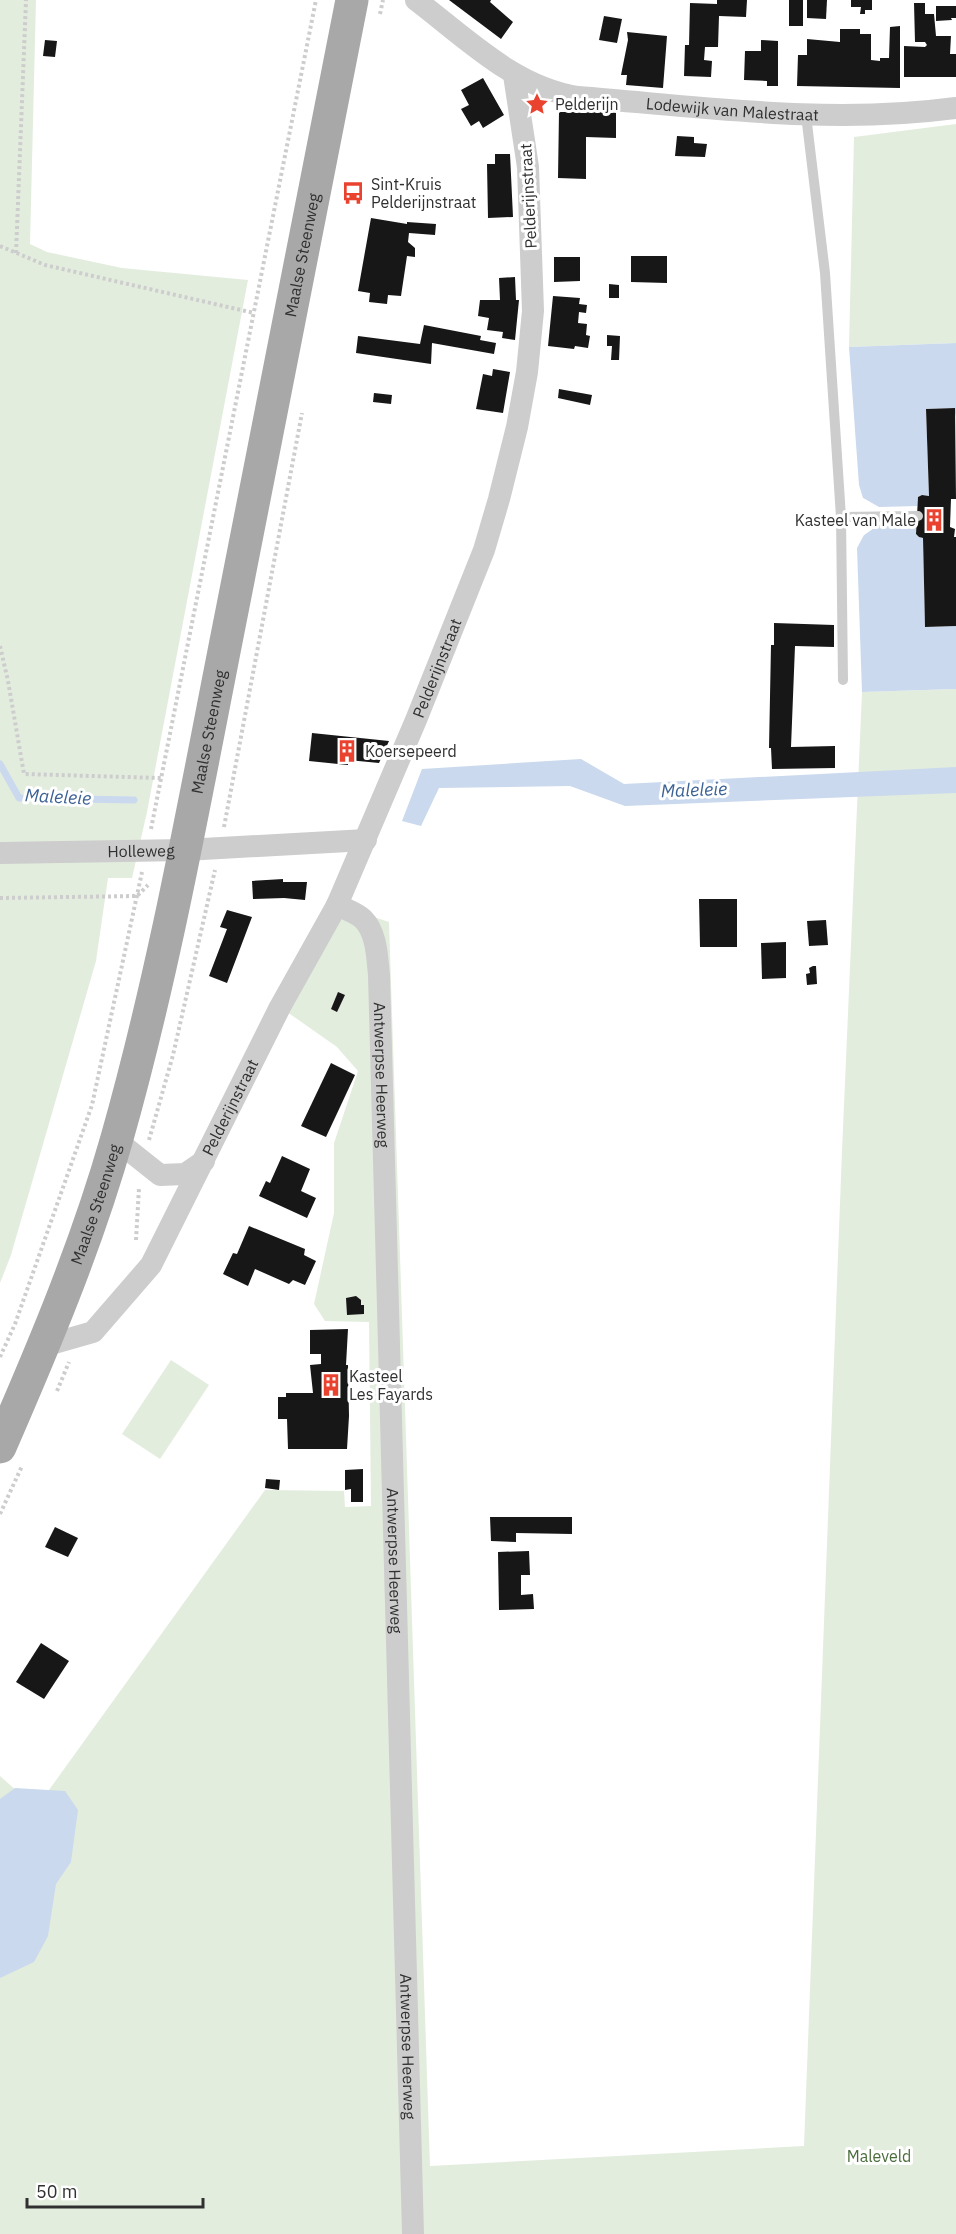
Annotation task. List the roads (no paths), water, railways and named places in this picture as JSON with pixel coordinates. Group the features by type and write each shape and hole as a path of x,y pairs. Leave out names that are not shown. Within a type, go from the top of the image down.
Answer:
{"main road":[{"name":"Maalse Steenweg","path":"0,1447 44,1346 89,1227 116,1140 143,1038 185,850 352,0"}],"street":[{"path":"416,0 514,75"},
{"name":"Lodewijk van Malestraat","path":"514,75 556,94 806,115 892,115 956,108"},
{"name":"Pelderijnstraat","path":"44,1346 93,1332 151,1265 280,1007 337,905 366,840 484,550 500,499 517,427 528,372 533,311 528,167 514,75"},
{"name":"Holleweg","path":"0,853 185,850 366,840"},
{"name":"Antwerpse Heerweg","path":"337,905 363,919 371,932 376,946 379,975 413,2234"},
{"path":"116,1140 160,1175 185,1174 204,1161"}],"lane":[{"path":"806,115 825,273 841,517 843,680"},
{"path":"841,517 918,516"}],"water":[{"path":"956,343 956,417 954,408 926,409 929,496 918,497 916,534 923,538 925,627 956,626 956,689 862,692 857,548 864,535 878,525 878,507 863,498 859,485 849,347"},
{"path":"581,759 624,784 956,767 956,793 625,806 570,786 439,788 421,826 402,821 422,769"},
{"path":"15,1788 65,1791 78,1810 71,1862 56,1884 48,1936 34,1962 0,1978 0,1799"}],"waterway":[{"name":"Maleleie","path":"0,764 19,798 134,800"}],"place":[{"name":"Pelderijn","path":"537,104"},
{"name":"Sint-Kruis Pelderijnstraat","path":"353,193"},
{"name":"Kasteel van Male","path":"934,520"},
{"name":"Koersepeerd","path":"347,751"},
{"name":"Kasteel Les Fayards","path":"331,1385"}],"park label":[{"name":"Maleveld","path":"879,2156"}]}
